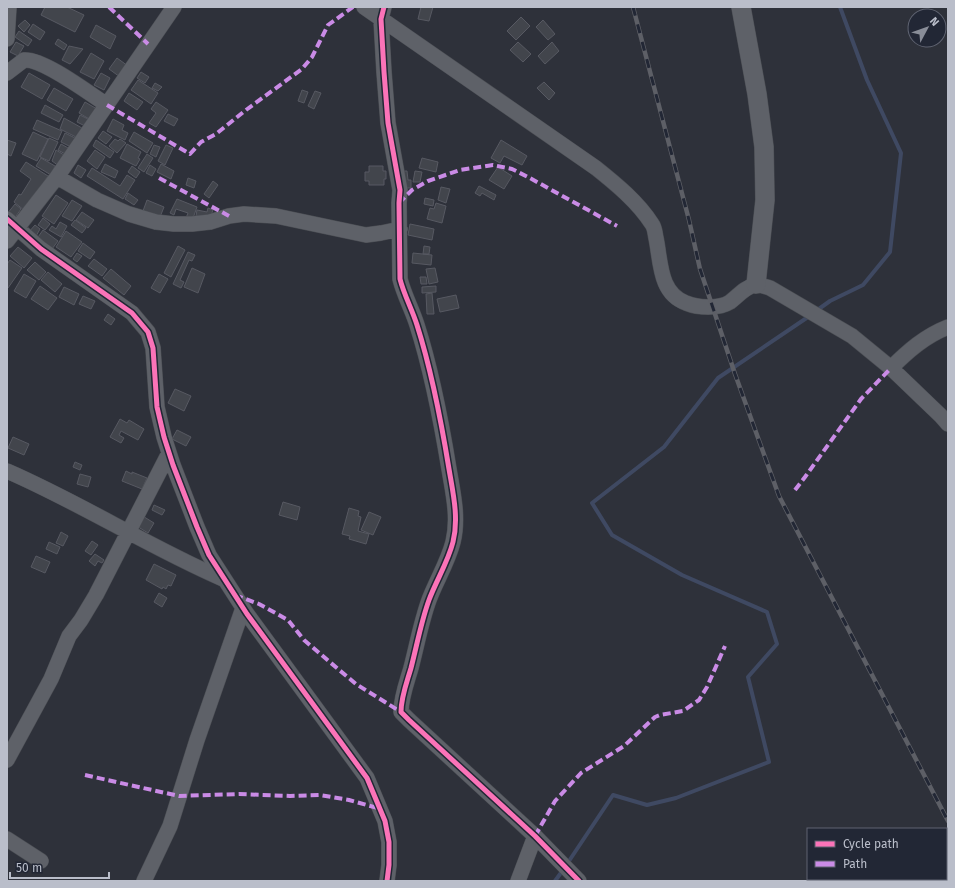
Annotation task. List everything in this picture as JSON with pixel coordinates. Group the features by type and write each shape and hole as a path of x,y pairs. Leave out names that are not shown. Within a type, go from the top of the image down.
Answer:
{"street":[{"path":"7,39 9,7"},
{"path":"7,242 12,224 56,177 174,7"},
{"path":"364,7 382,13 620,187 640,208 653,225 663,281 674,296 685,303 698,307 724,306 747,288 756,284 770,288 812,314 852,336 891,368 948,424"},
{"path":"741,7 757,94 764,147 765,200 756,284"},
{"path":"382,13 384,72 388,123 400,190 400,279 417,324 436,393 456,519 453,542 421,625 401,712 535,836 576,877"},
{"path":"7,73 24,60 35,61 58,72 107,105"},
{"path":"56,177 97,200 129,214 156,222 192,224 210,222 229,216 260,215 276,216 366,235 381,234 400,229"},
{"path":"12,224 41,249 132,313 148,332 153,348 157,407 169,453 209,555 243,608 367,778 385,821 389,842 387,881"},
{"path":"891,368 906,353 924,339 948,327"},
{"path":"7,760 51,679 70,636 96,594 169,453"},
{"path":"7,471 61,496 180,560 223,579"},
{"path":"144,881 170,826 197,740 243,608"},
{"path":"518,881 535,836"},
{"path":"7,839 41,861"}],"building":[{"path":"45,7 67,7 84,15 75,32 41,15"},
{"path":"421,7 433,7 429,21 418,19"},
{"path":"521,17 530,26 516,40 507,31"},
{"path":"25,20 30,25 24,32 18,26"},
{"path":"543,20 555,34 548,40 536,27"},
{"path":"33,24 45,32 40,40 28,32"},
{"path":"96,25 116,36 110,49 90,37"},
{"path":"19,31 32,40 28,46 15,37"},
{"path":"58,39 67,45 64,50 55,44"},
{"path":"16,42 24,46 18,56 10,52"},
{"path":"518,42 531,54 523,62 510,50"},
{"path":"552,42 559,51 545,64 538,56"},
{"path":"69,46 83,49 70,64 62,60"},
{"path":"91,53 104,61 94,79 80,72"},
{"path":"117,58 128,66 120,77 109,69"},
{"path":"141,72 149,77 145,83 137,78"},
{"path":"29,73 50,85 42,99 21,87"},
{"path":"101,73 110,78 104,90 94,85"},
{"path":"138,80 158,93 151,104 131,90"},
{"path":"544,82 555,93 549,100 537,88"},
{"path":"155,83 162,87 158,91 152,88"},
{"path":"54,88 73,99 66,111 47,100"},
{"path":"302,90 308,92 304,103 298,101"},
{"path":"315,91 321,93 314,109 308,106"},
{"path":"129,93 143,102 137,110 124,101"},
{"path":"85,102 97,109 91,120 79,113"},
{"path":"156,102 168,110 156,127 149,123 156,113 151,109"},
{"path":"45,105 63,115 59,122 41,113"},
{"path":"168,114 178,119 174,126 164,121"},
{"path":"80,115 88,119 85,126 77,122"},
{"path":"64,118 82,128 78,138 60,129"},
{"path":"113,119 124,125 122,130 128,133 125,140 107,131"},
{"path":"37,120 62,131 58,140 33,129"},
{"path":"103,131 112,137 106,144 98,138"},
{"path":"33,132 48,139 37,161 22,154"},
{"path":"134,132 153,143 147,153 129,141"},
{"path":"65,133 75,138 71,147 61,142"},
{"path":"49,138 58,142 49,161 40,157"},
{"path":"115,139 118,141 120,139 126,143 117,153 109,146"},
{"path":"7,140 16,143 11,156 7,154"},
{"path":"96,140 114,152 110,158 93,146"},
{"path":"501,140 527,156 522,165 504,156 500,163 491,158"},
{"path":"61,144 70,149 67,155 58,150"},
{"path":"127,144 141,152 138,158 140,159 136,166 120,158"},
{"path":"154,145 160,147 156,157 150,154"},
{"path":"166,145 173,148 165,165 158,161"},
{"path":"56,150 64,155 59,166 52,161"},
{"path":"95,150 105,157 97,169 87,161"},
{"path":"147,154 153,158 144,172 138,168"},
{"path":"41,158 55,166 51,175 36,166"},
{"path":"422,158 438,162 436,172 419,168"},
{"path":"26,162 48,176 25,211 14,202 19,194 21,195 31,179 20,171"},
{"path":"105,164 118,171 115,178 101,172"},
{"path":"161,164 174,171 171,179 157,172"},
{"path":"78,165 86,170 81,178 74,173"},
{"path":"150,165 156,169 152,176 146,173"},
{"path":"132,166 140,172 136,178 128,172"},
{"path":"369,166 383,166 383,171 386,171 384,185 369,185 369,181 365,181 365,172 369,172"},
{"path":"498,167 512,176 504,189 489,180"},
{"path":"92,168 120,186 127,175 135,180 123,199 87,176"},
{"path":"402,171 407,171 408,180 411,180 411,188 403,188"},
{"path":"415,171 422,172 420,182 413,182"},
{"path":"188,178 196,181 194,188 186,185"},
{"path":"213,181 218,185 209,198 204,194"},
{"path":"479,186 496,195 494,200 482,193 480,196 475,193"},
{"path":"441,187 450,189 446,203 438,200"},
{"path":"128,193 138,200 134,205 125,199"},
{"path":"56,195 68,203 54,224 42,216"},
{"path":"425,198 434,200 433,206 424,204"},
{"path":"177,199 197,207 192,221 186,218 188,213 176,209 174,215 170,213"},
{"path":"72,200 82,206 72,221 62,216"},
{"path":"147,200 164,207 160,217 143,211"},
{"path":"436,203 446,206 442,223 427,219 430,208 434,209"},
{"path":"15,204 21,209 14,219 7,214"},
{"path":"208,208 213,210 210,218 196,216 197,210 207,212"},
{"path":"82,212 94,220 88,228 76,220"},
{"path":"43,218 50,224 45,230 38,225"},
{"path":"75,220 86,228 82,233 71,225"},
{"path":"60,222 67,226 61,237 49,230 52,226 56,229"},
{"path":"410,224 434,229 432,240 408,235"},
{"path":"35,225 40,229 35,238 28,233"},
{"path":"43,230 58,241 52,249 36,240"},
{"path":"66,231 82,242 71,257 56,247"},
{"path":"83,243 95,252 90,259 78,251"},
{"path":"178,246 185,250 171,277 164,273"},
{"path":"424,246 430,247 429,254 423,254"},
{"path":"18,247 32,258 24,268 10,256"},
{"path":"188,252 195,255 192,261 189,260 180,280 184,282 181,288 173,284"},
{"path":"77,253 82,256 77,262 73,259"},
{"path":"413,253 432,255 431,265 412,263"},
{"path":"94,259 107,269 102,276 88,266"},
{"path":"10,260 22,268 8,288 7,264"},
{"path":"35,262 46,272 39,280 27,270"},
{"path":"192,268 205,274 198,293 184,287"},
{"path":"435,268 438,282 429,284 426,269"},
{"path":"111,269 131,286 124,295 103,278"},
{"path":"48,272 62,284 55,292 41,280"},
{"path":"24,274 36,281 26,298 14,291"},
{"path":"159,274 168,279 160,293 151,288"},
{"path":"420,277 426,277 427,284 421,284"},
{"path":"40,286 57,298 48,310 31,299"},
{"path":"436,286 436,292 422,293 422,287"},
{"path":"64,287 79,294 74,305 59,297"},
{"path":"432,293 434,314 427,314 426,294"},
{"path":"456,295 459,308 440,312 437,299"},
{"path":"83,296 95,301 91,309 79,304"},
{"path":"108,314 115,319 111,325 104,320"},
{"path":"175,389 191,396 184,411 168,403"},
{"path":"120,419 127,423 129,420 144,429 138,440 121,431 119,435 124,438 121,443 110,437"},
{"path":"177,430 191,437 186,446 172,439"},
{"path":"13,437 29,444 24,455 8,448"},
{"path":"75,462 82,465 80,470 73,467"},
{"path":"126,471 147,478 142,489 122,481"},
{"path":"80,474 91,477 88,487 77,484"},
{"path":"283,502 300,507 297,520 279,515"},
{"path":"154,505 165,510 162,515 152,510"},
{"path":"349,508 359,511 358,516 361,517 358,531 369,534 366,544 349,539 350,536 342,534"},
{"path":"369,512 381,517 373,535 361,530"},
{"path":"141,515 154,523 148,533 135,525"},
{"path":"61,532 68,536 63,546 56,543"},
{"path":"92,541 98,545 91,555 85,551"},
{"path":"49,542 60,547 57,554 46,549"},
{"path":"95,554 104,560 102,563 98,561 95,566 89,561"},
{"path":"36,556 50,562 45,573 31,567"},
{"path":"154,564 176,575 171,586 168,585 166,589 163,587 162,589 146,580"},
{"path":"159,593 167,598 162,607 154,602"}],"waterway":[{"path":"816,311 830,301 863,285 890,252 901,153 867,80 840,7"},
{"path":"567,864 613,795 647,805 676,798 769,762 748,677 777,644 767,612 682,575 612,535 592,503 664,447 718,378 811,315"},
{"path":"555,881 563,870"}],"railway":[{"path":"633,7 689,220 700,269 735,374 779,496 948,821"}],"marked path":[{"path":"109,7 148,44"},
{"path":"107,105 190,154 201,142 216,134 302,69 312,57 328,25 353,7"},
{"path":"399,203 412,190 428,181 460,170 493,165 512,169 617,226"},
{"path":"159,178 229,216"},
{"path":"795,490 861,399 891,368"},
{"path":"235,595 259,604 288,620 304,640 356,684 401,712"},
{"path":"535,836 555,801 581,773 624,746 655,717 683,711 699,700 707,687 725,646"},
{"path":"85,775 179,796 239,794 290,796 320,795 349,800 381,809"}],"cycle path":[{"path":"384,7 381,19 388,123 400,190 400,279 417,325 432,378 454,496 455,515 455,533 453,542 426,608 403,695 401,712 535,836 579,881"},
{"path":"7,219 41,249 132,313 148,332 153,348 157,407 164,437 173,465 209,555 247,614 367,778 385,821 389,842 387,881"}]}
